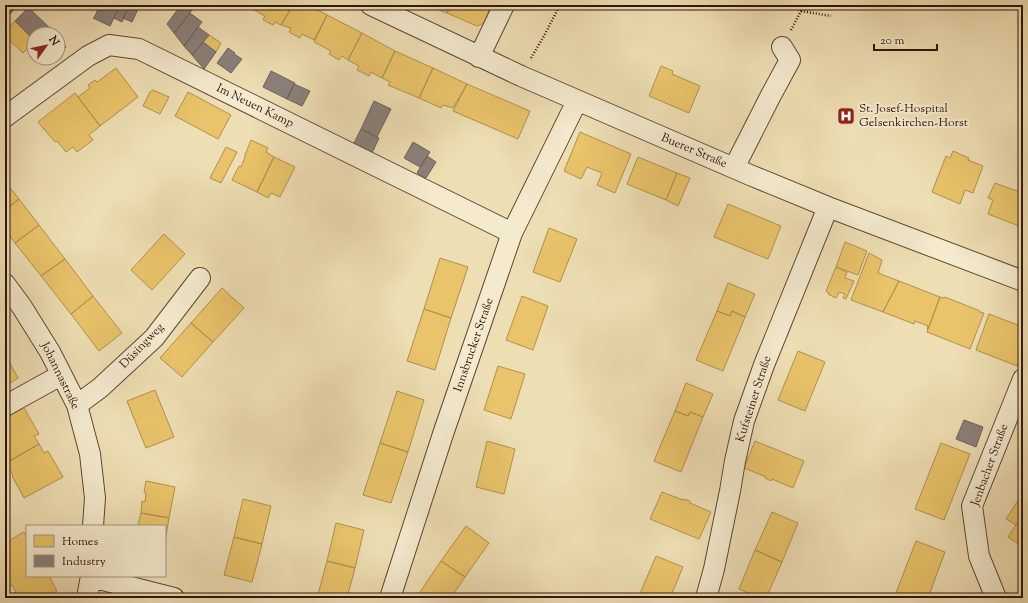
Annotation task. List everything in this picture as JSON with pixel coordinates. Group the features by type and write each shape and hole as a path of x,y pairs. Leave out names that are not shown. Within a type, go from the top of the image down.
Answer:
{"street":[{"name":"Buerer Straße","path":"371,5 521,76 734,168 828,207 1023,281"},
{"path":"479,57 504,5"},
{"name":"Im Neuen Kamp","path":"5,117 88,56 109,45 139,49 512,233"},
{"path":"734,168 790,60 782,47"},
{"name":"Innsbrucker Straße","path":"390,598 443,434 512,233 577,101"},
{"name":"Kufsteiner Straße","path":"706,598 714,569 744,421 764,365 828,207"},
{"name":"Düsingweg","path":"77,405 100,388 154,338 200,278"},
{"name":"Johannastraße","path":"5,284 43,340 77,405 90,454 95,498 93,525"},
{"path":"5,406 61,374"},
{"name":"Jenbacher Straße","path":"996,598 979,556 972,506 1023,379"},
{"path":"87,598 91,577"},
{"path":"95,577 174,598"}],"path":[{"path":"521,76 560,5"},
{"path":"790,5 801,11 831,16"},
{"path":"782,47 801,11"}],"building: Homes":[{"path":"245,5 293,5 281,25 275,22 273,25 263,20 265,16"},
{"path":"293,5 308,5 327,15 314,40 302,34 300,38 289,32 291,28 281,25"},
{"path":"426,5 451,5 447,13"},
{"path":"451,5 491,5 484,23 477,26 447,13"},
{"path":"327,15 362,33 348,60 342,56 339,60 329,54 331,51 314,42"},
{"path":"15,21 26,32 26,50 23,53 7,38 8,36 5,31"},
{"path":"362,33 395,51 382,78 371,72 369,76 357,70 359,66 348,60"},
{"path":"209,35 221,43 216,52 203,42"},
{"path":"395,51 433,68 419,98 388,85 390,82 382,78"},
{"path":"661,66 673,71 672,74 700,86 689,113 649,96"},
{"path":"116,68 138,97 100,126 78,97 90,88 88,85 95,80 97,82"},
{"path":"433,68 467,84 453,108 443,105 441,108 419,98"},
{"path":"467,84 530,111 518,139 453,111"},
{"path":"153,90 169,97 160,114 143,106 150,92"},
{"path":"188,92 231,115 218,139 175,116"},
{"path":"75,93 100,126 89,135 93,140 77,152 73,147 66,152 57,141 55,142 38,122"},
{"path":"580,132 631,154 615,193 597,185 602,173 587,167 581,179 564,171"},
{"path":"251,140 268,148 266,152 274,157 257,192 232,180 239,166 241,167"},
{"path":"226,147 237,152 221,183 210,178"},
{"path":"953,151 969,158 968,160 983,166 973,193 965,190 960,204 932,192 946,156 950,158"},
{"path":"274,157 295,167 280,197 271,193 268,198 257,192"},
{"path":"638,157 677,173 666,200 627,184"},
{"path":"677,173 690,178 678,206 666,200"},
{"path":"5,181 19,199 5,210"},
{"path":"995,183 1017,191 1020,187 1023,188 1023,216 1019,226 988,214 993,200 988,198"},
{"path":"19,199 39,225 15,243 5,229 5,210"},
{"path":"728,204 781,226 768,259 714,237"},
{"path":"39,225 65,259 41,276 15,243"},
{"path":"549,228 577,239 560,282 533,272"},
{"path":"164,234 185,254 152,290 131,270"},
{"path":"845,242 867,251 858,275 836,267"},
{"path":"869,253 882,260 878,273 899,281 883,312 851,300"},
{"path":"440,258 468,267 451,318 424,309"},
{"path":"65,259 93,296 71,314 41,276"},
{"path":"836,267 847,272 845,278 854,281 846,299 843,298 845,294 839,292 836,298 828,294 829,293 826,291"},
{"path":"899,281 940,297 928,329 928,326 915,321 914,324 883,312"},
{"path":"728,283 755,294 745,317 732,311 730,316 717,311"},
{"path":"222,288 244,308 213,342 191,323"},
{"path":"93,296 122,333 99,351 71,314"},
{"path":"522,296 548,306 533,350 506,340"},
{"path":"940,297 945,297 984,313 970,349 927,332"},
{"path":"424,309 451,318 435,370 407,361"},
{"path":"717,311 730,316 732,311 745,317 723,371 696,360"},
{"path":"989,314 1023,327 1023,349 1017,366 976,350"},
{"path":"191,323 213,342 182,377 160,358"},
{"path":"798,351 825,362 805,411 778,400"},
{"path":"5,354 18,378 5,386"},
{"path":"498,366 525,374 511,419 484,410"},
{"path":"686,383 713,394 703,417 690,412 688,416 675,411"},
{"path":"155,390 174,437 146,448 127,401"},
{"path":"397,391 424,400 408,452 380,443"},
{"path":"24,408 39,434 34,436 39,444 6,463 5,418"},
{"path":"675,411 688,416 690,412 703,417 681,472 654,461"},
{"path":"487,441 515,449 504,494 476,487"},
{"path":"755,441 804,461 793,488 772,479 771,481 765,478 766,477 744,468"},
{"path":"380,443 408,452 391,503 363,495"},
{"path":"941,443 970,454 944,520 915,509"},
{"path":"39,444 44,453 48,451 63,477 24,498 6,463"},
{"path":"146,481 175,487 169,518 141,513 142,501 145,502 146,493 144,492"},
{"path":"662,492 690,501 690,503 711,512 699,539 650,519"},
{"path":"243,499 271,506 262,544 234,537"},
{"path":"1019,499 1023,501 1023,518 1021,517 1016,525 1006,519"},
{"path":"772,512 798,523 782,562 755,550"},
{"path":"141,513 169,518 166,537 166,525 138,525"},
{"path":"1021,517 1023,518 1023,547 1008,537"},
{"path":"336,523 364,530 355,568 327,561"},
{"path":"466,526 489,543 465,577 441,561"},
{"path":"24,532 26,535 26,577 50,577 57,591 44,598 14,598 12,594 16,592 12,585 9,587 5,579 5,543"},
{"path":"234,537 262,544 252,582 224,575"},
{"path":"916,541 945,552 928,598 894,598"},
{"path":"755,550 782,562 766,598 760,598 739,589"},
{"path":"656,556 683,567 670,598 638,598"},
{"path":"327,561 355,568 347,598 317,598"},
{"path":"441,561 465,577 451,598 422,598 418,595"}],"building: Industry":[{"path":"5,5 18,5 10,14 5,9"},
{"path":"100,5 109,5 118,9 110,26 93,18"},
{"path":"120,5 129,6 122,22 114,18"},
{"path":"130,5 136,5 139,7 132,22 123,18"},
{"path":"181,5 195,6 174,33 167,24"},
{"path":"29,7 48,26 26,26 26,32 15,21"},
{"path":"190,13 202,22 184,46 174,33"},
{"path":"198,27 209,35 192,55 184,46"},
{"path":"203,42 216,52 204,69 192,55"},
{"path":"228,48 242,59 231,73 217,63"},
{"path":"271,71 295,83 287,99 263,87"},
{"path":"294,84 310,91 302,106 287,99"},
{"path":"374,101 391,109 377,137 361,129"},
{"path":"361,129 379,138 372,153 353,145"},
{"path":"413,142 430,152 420,167 404,158"},
{"path":"427,156 436,162 426,178 417,173"},
{"path":"964,420 983,427 976,447 956,439"}],"place":[{"name":"St. Josef-Hospital Gelsenkirchen-Horst","path":"846,116"}]}
